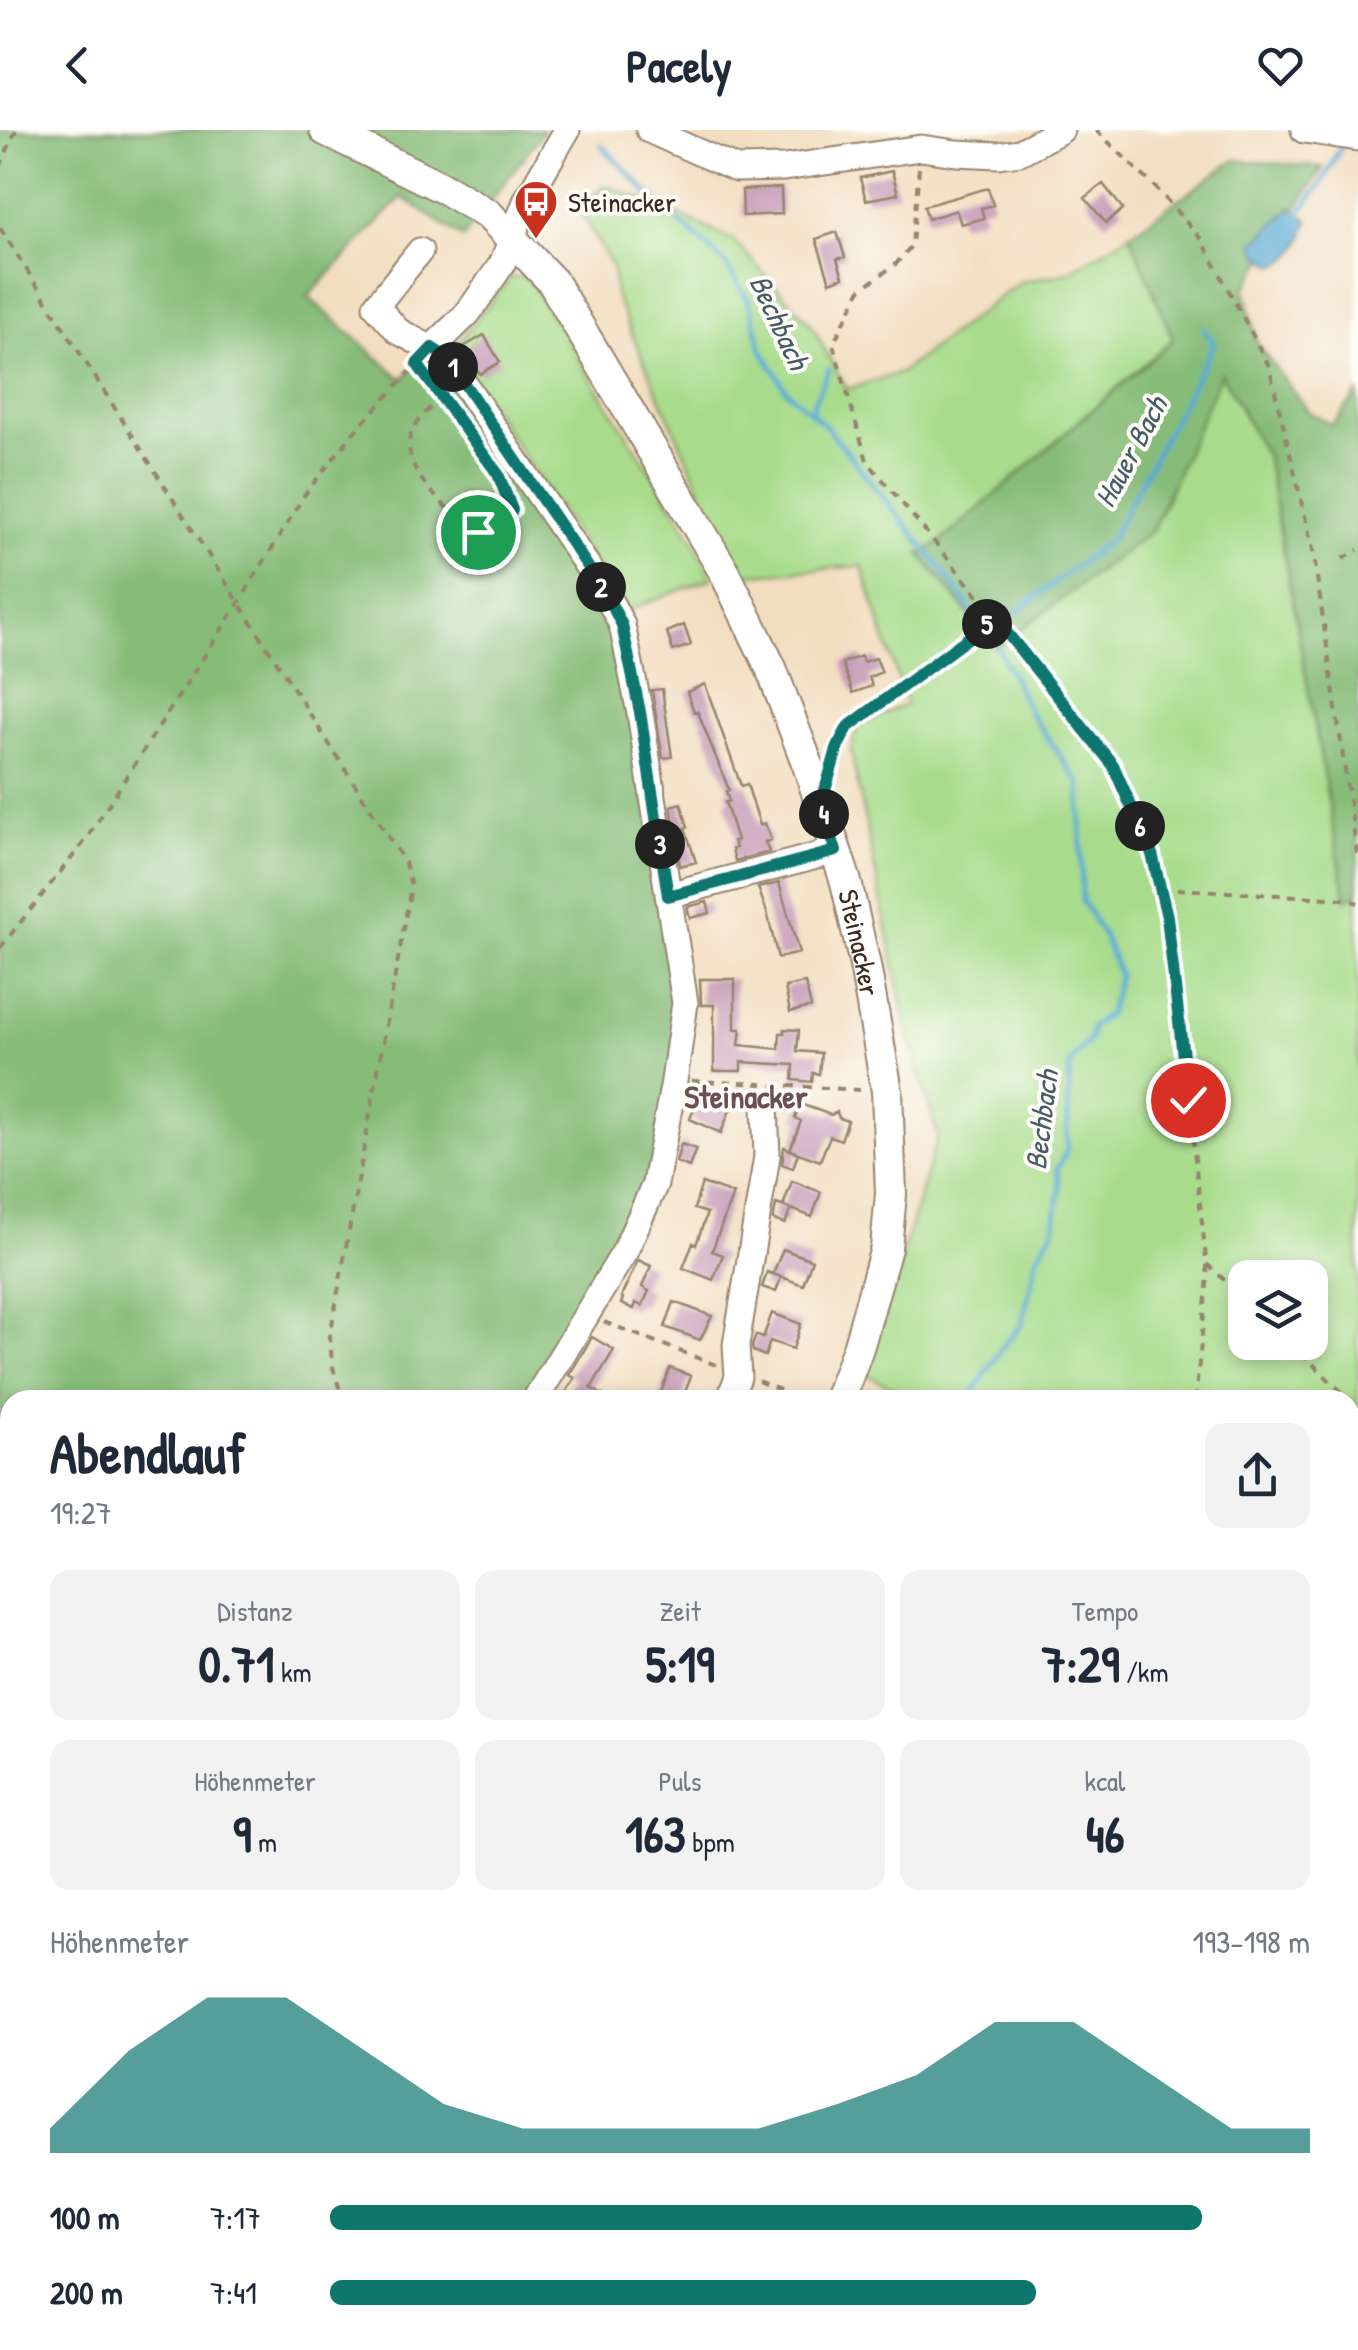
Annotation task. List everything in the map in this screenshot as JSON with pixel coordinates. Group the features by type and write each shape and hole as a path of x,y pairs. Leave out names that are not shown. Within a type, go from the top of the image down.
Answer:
{"main road":[{"name":"Steinacker","path":"325,130 447,190 500,226 552,281 725,573 770,668 810,768 846,882 887,1091 891,1194 886,1248 843,1390"}],"street":[{"path":"425,356 468,312 502,264 500,226 527,199 567,130"},
{"path":"649,130 736,169 784,168 920,148 998,155 1020,152 1061,130"},
{"path":"1304,130 1358,138"},
{"path":"420,251 376,306 425,356 446,357 605,592 622,625 640,712 685,1003 656,1184 626,1251 542,1390"},
{"path":"668,896 836,851"},
{"path":"732,1390 738,1374 736,1346 767,1156 765,1106"}],"path":[{"path":"0,167 16,130"},
{"path":"1096,130 1158,190 1202,240 1269,366 1313,550 1358,860"},
{"path":"920,148 912,245 896,264 860,289 833,344 867,462 1113,765 1152,854 1174,968 1207,1264 1196,1390"},
{"path":"0,228 405,862 410,887 330,1336 339,1390"},
{"path":"0,948 86,841 306,494 355,431 425,356 442,397 498,474 512,510 504,519 478,532 456,518 428,490 409,444 412,430 442,397"},
{"path":"1343,559 1358,550"},
{"path":"821,804 838,746 848,727 995,618"},
{"path":"1161,888 1346,899 1358,903"},
{"path":"674,1080 887,1091"},
{"path":"1207,1264 1228,1283"},
{"path":"588,1316 779,1390"},
{"path":"1309,1360 1340,1390"}],"green space":[{"path":"0,130 544,130 463,238 402,197 308,297 402,379 432,348 481,408 561,551 613,617 685,1003 655,1184 541,1390 0,1390"},
{"path":"1235,160 1323,167 1245,289 1257,344 1309,412 1332,425 1358,393 1358,894 1346,899 1267,459 1221,373 1152,531 996,648 920,554 937,545 1173,340 1130,234"},
{"path":"605,186 652,202 733,240 810,323 847,389 900,373 1020,282 1069,272 1130,234 1173,339 937,545 920,554 1152,531 1221,372 1267,459 1346,898 1358,894 1358,1390 897,1390 866,1374 938,1135 909,1037 851,751 858,726 906,704 862,566 739,575 615,296 613,269 579,208"},
{"path":"511,277 527,278 690,533 712,578 626,611 455,353 456,344"}],"water":[{"path":"1292,207 1309,221 1293,254 1275,265 1258,253 1254,243"}],"building":[{"path":"892,171 898,194 866,200 860,178"},
{"path":"1103,184 1123,209 1106,223 1085,198"},
{"path":"781,188 782,214 743,216 742,190"},
{"path":"988,188 993,205 981,208 984,218 961,224 956,210 928,219 924,206"},
{"path":"837,232 845,257 837,259 843,277 830,282 816,239"},
{"path":"484,335 500,362 480,374 462,348"},
{"path":"684,625 691,645 673,651 667,632"},
{"path":"861,656 863,662 876,658 882,672 869,677 872,686 853,693 842,663"},
{"path":"705,684 741,786 747,784 760,825 765,823 771,840 765,842 769,852 735,861 732,849 736,848 733,841 737,840 725,802 729,801 729,790 687,692"},
{"path":"662,689 672,757 663,758 652,690"},
{"path":"681,803 696,862 680,866 671,806"},
{"path":"779,883 799,953 778,958 758,888"},
{"path":"707,902 710,913 690,918 687,907"},
{"path":"700,979 735,979 735,1029 741,1029 739,1045 779,1049 784,1029 799,1030 797,1051 821,1053 819,1074 813,1073 812,1082 793,1080 794,1065 741,1062 741,1071 714,1071 714,1005 701,1005"},
{"path":"805,983 811,1007 790,1012 785,987"},
{"path":"700,1091 732,1105 721,1133 690,1119"},
{"path":"800,1104 831,1115 837,1112 839,1118 848,1121 841,1140 830,1136 820,1161 790,1150 801,1121 795,1118"},
{"path":"681,1144 696,1149 689,1167 676,1162"},
{"path":"784,1147 798,1153 793,1168 782,1164"},
{"path":"792,1181 821,1192 812,1217 783,1206"},
{"path":"702,1183 733,1194 712,1251 723,1255 713,1280 683,1268 707,1213 694,1209"},
{"path":"776,1204 791,1209 785,1224 773,1220"},
{"path":"783,1249 812,1260 803,1285 773,1274"},
{"path":"638,1260 651,1266 642,1287 649,1291 642,1306 636,1303 634,1309 621,1304 621,1297"},
{"path":"767,1272 781,1277 776,1292 762,1287"},
{"path":"674,1302 712,1316 700,1340 665,1327"},
{"path":"772,1313 801,1324 793,1349 770,1341 765,1356 753,1351 752,1346 756,1335 763,1338"},
{"path":"592,1337 614,1350 591,1388 594,1390 567,1390 575,1378 569,1375"},
{"path":"670,1368 691,1376 686,1390 662,1390"}],"waterway":[{"name":"Hauer Bach","path":"1296,218 1320,186 1342,145"},
{"name":"Bechbach","path":"602,146 725,263 749,302 762,350 786,390 826,426 979,620"},
{"name":"Hauer Bach","path":"1010,617 1111,539 1214,343 1203,329"},
{"path":"812,412 829,369"},
{"name":"Bechbach","path":"974,1390 1022,1324 1038,1255 1054,1230 1060,1189 1057,1169 1067,1150 1070,1063 1091,1037 1092,1026 1109,1013 1119,975 1104,937 1082,901 1080,784 1030,713 987,631"}],"place":[{"name":"Steinacker","path":"536,240"}],"district":[{"name":"Steinacker","path":"746,1097"}],"route":[{"path":"478,532 504,519 512,510 498,474 417,364 432,348 446,357 605,592 622,625 640,712 668,896 836,851 821,804 838,746 848,727 995,618 1113,765 1152,854 1167,917 1188,1100"}]}
